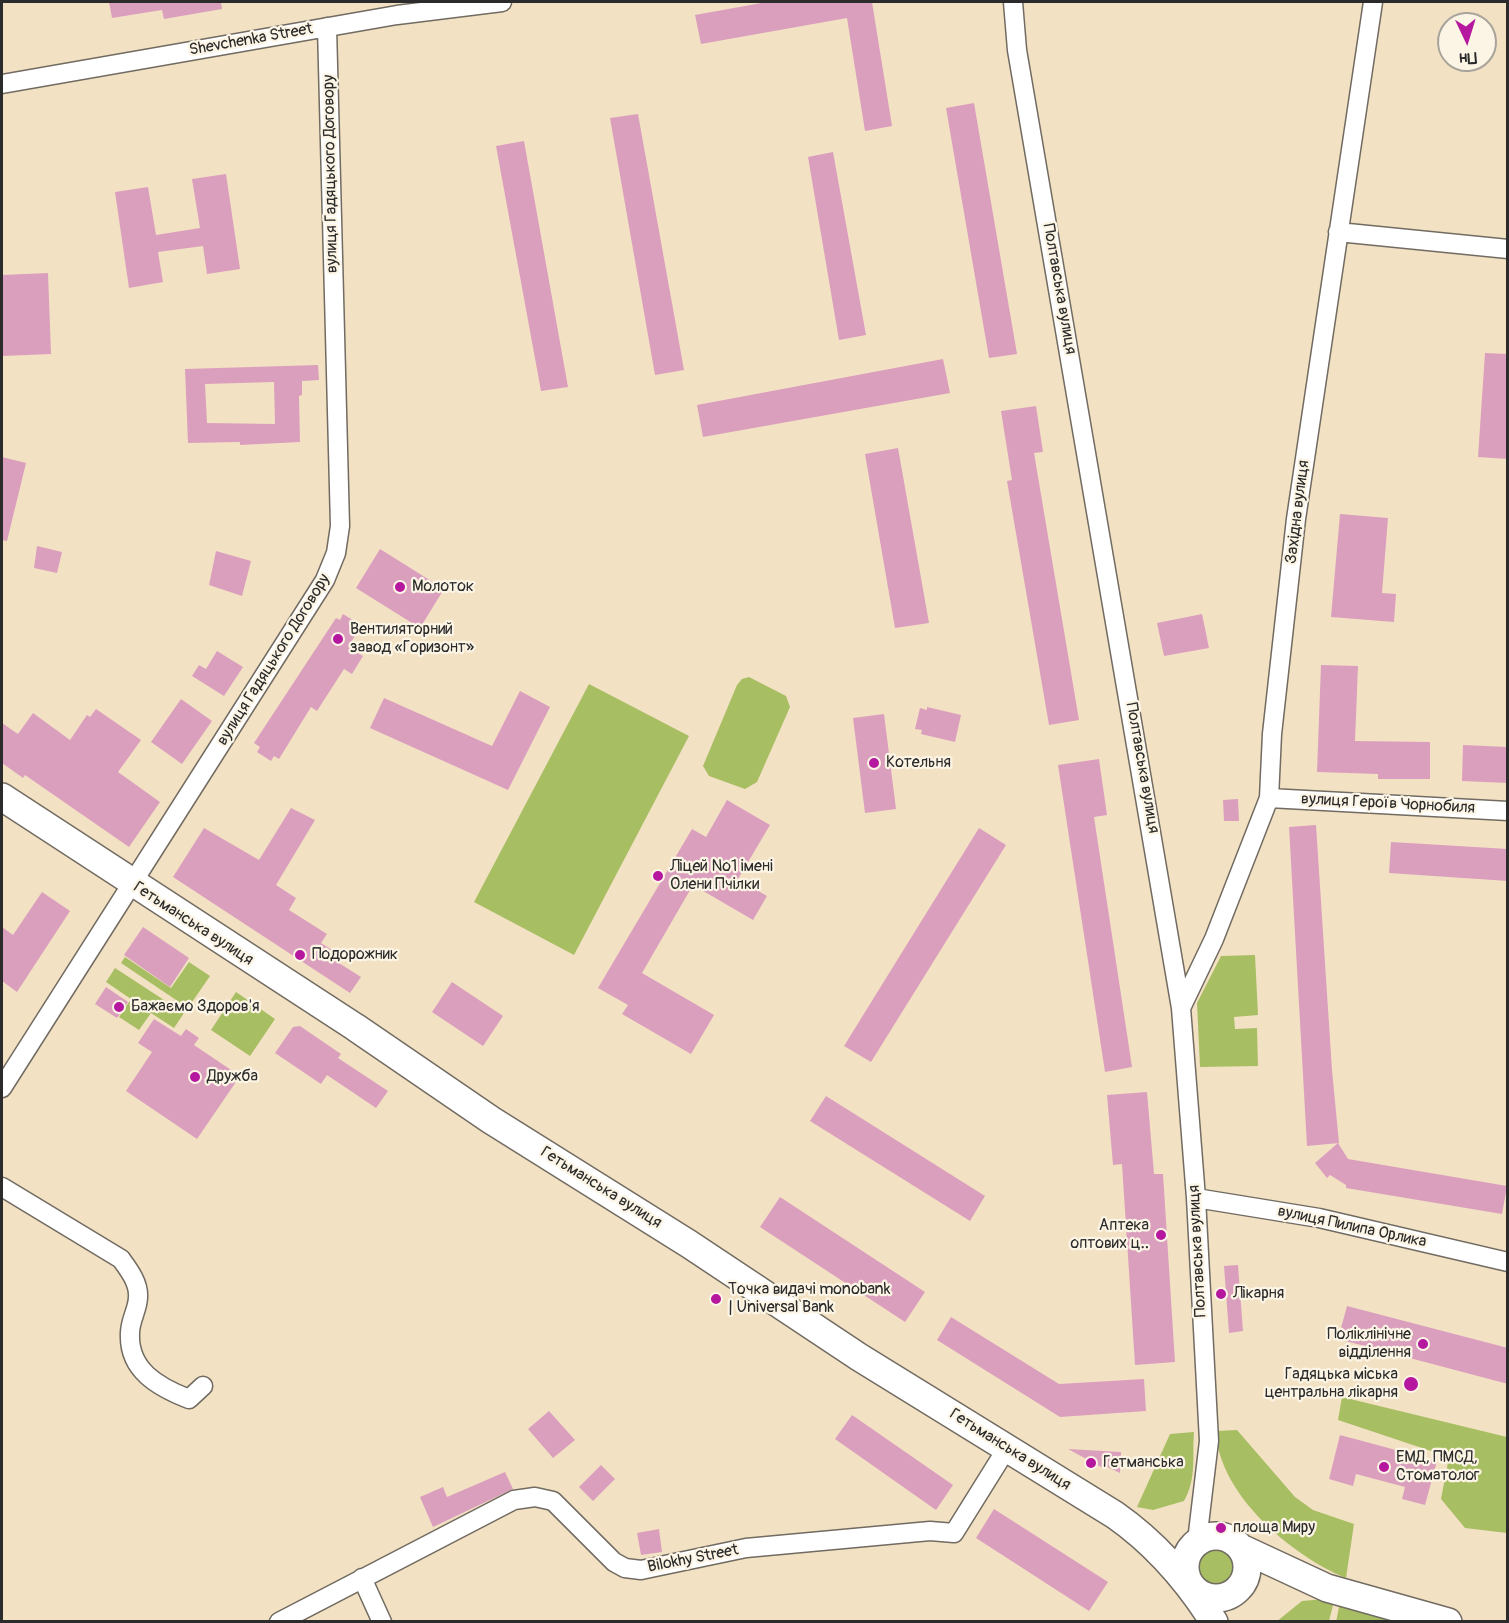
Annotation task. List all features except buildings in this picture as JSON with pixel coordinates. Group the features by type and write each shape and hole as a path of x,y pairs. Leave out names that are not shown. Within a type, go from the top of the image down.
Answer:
{"street":[{"name":"Shevchenka Street","path":"2,84 327,27 396,8 502,2"},
{"name":"Полтавська вулиця","path":"1012,2 1017,50 1165,898 1181,1008 1196,1198 1209,1441 1197,1542"},
{"name":"Західна вулиця","path":"1181,1008 1214,939 1269,798 1272,734 1296,519 1373,2"},
{"name":"вулиця Гадяцького Договору","path":"2,1088 325,580 336,553 340,526 327,27"},
{"path":"1338,232 1508,249"},
{"name":"Гетьманська вулиця","path":"2,797 133,885 355,1027 490,1120 680,1238 859,1356 1132,1528 1192,1588"},
{"name":"вулиця Героїв Чорнобиля","path":"1269,798 1508,812"},
{"path":"2,1187 121,1259 133,1276 139,1295 130,1331 131,1356 141,1373 174,1393 189,1399 203,1386"},
{"name":"вулиця Пилипа Орлика","path":"1196,1198 1319,1218 1508,1262"},
{"name":"Bilokhy Street","path":"279,1622 514,1500 535,1497 553,1501 614,1562 625,1568 641,1570 746,1548 930,1531 954,1533 1007,1448"},
{"path":"1214,1622 1185,1575 1184,1566 1186,1557 1197,1542 1217,1535 1227,1537 1241,1548 1328,1588 1442,1621"},
{"path":"1192,1588 1203,1596 1213,1599 1222,1598 1238,1590 1247,1574 1246,1556 1241,1548"},
{"path":"362,1578 382,1622"}],"green space":[{"path":"749,677 786,696 790,707 757,782 745,789 709,776 703,766 737,685 742,679"},
{"path":"589,684 689,736 574,955 474,902"},
{"path":"1255,955 1258,1015 1234,1017 1235,1029 1257,1028 1258,1066 1200,1067 1197,1003 1221,956"},
{"path":"125,957 171,988 189,962 210,976 188,1008 121,963"},
{"path":"115,968 184,1013 174,1028 151,1013 139,1030 119,1017 131,999 106,982"},
{"path":"236,992 275,1019 250,1056 211,1030"},
{"path":"1342,1397 1507,1437 1507,1533 1465,1528 1441,1499 1449,1457 1338,1420"},
{"path":"1237,1430 1295,1497 1313,1510 1354,1524 1346,1578 1303,1555 1262,1520 1244,1499 1220,1455 1216,1431"},
{"path":"1194,1432 1191,1484 1184,1501 1153,1510 1137,1507 1170,1434"},
{"path":"1214,1546 1228,1552 1234,1566 1228,1580 1214,1586 1200,1580 1194,1566 1200,1552"},
{"path":"1325,1599 1334,1601 1329,1621 1276,1622 1302,1601"},
{"path":"1340,1602 1399,1622 1336,1622"}],"place":[{"name":"Молоток","path":"400,587"},
{"name":"Вентиляторний завод «Горизонт»","path":"338,639"},
{"name":"Котельня","path":"874,763"},
{"name":"Ліцей №1 імені Олени Пчілки","path":"658,876"},
{"name":"Подорожник","path":"300,955"},
{"name":"Бажаємо Здоров'я","path":"119,1007"},
{"name":"Дружба","path":"195,1077"},
{"name":"Аптека оптових ц‥","path":"1161,1235"},
{"name":"Лікарня","path":"1221,1294"},
{"name":"Точка видачі monobank | Universal Bank","path":"716,1299"},
{"name":"Поліклінічне відділення","path":"1423,1344"},
{"name":"Гадяцька міська центральна лікарня","path":"1411,1384"},
{"name":"Гетманська","path":"1091,1463"},
{"name":"ЕМД, ПМСД, Стоматолог","path":"1384,1467"},
{"name":"площа Миру","path":"1221,1528"}]}
